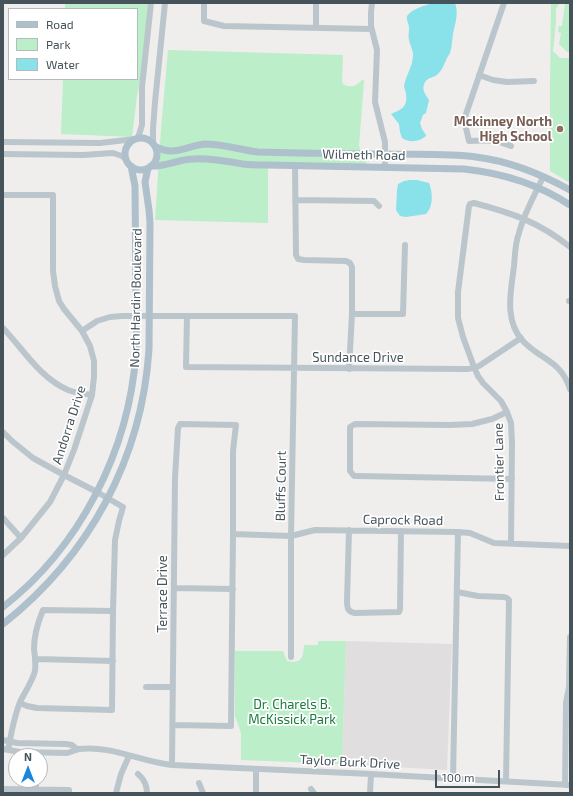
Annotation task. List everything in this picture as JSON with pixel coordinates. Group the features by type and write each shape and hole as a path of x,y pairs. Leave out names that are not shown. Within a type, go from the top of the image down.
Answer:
{"main road":[{"path":"136,139 146,139 154,145 157,150 157,157 154,163 149,167 140,170 131,166 126,159 126,148 130,142 136,139"},
{"name":"Wilmeth Road","path":"154,145 170,151 204,144 258,152 476,157 506,163 528,170 570,190"},
{"name":"Wilmeth Road","path":"149,167 194,158 252,164 295,166 454,168 475,170 508,177 538,188 570,205"},
{"name":"North Hardin Boulevard","path":"3,607 24,589 49,563 79,523 97,492 115,450 127,411 136,344 135,186 131,166"},
{"name":"North Hardin Boulevard","path":"3,624 32,599 60,570 83,540 108,498 128,454 140,412 148,362 150,238 149,210 145,182 149,167"},
{"path":"136,238 150,238"}],"street":[{"path":"3,142 100,143 136,139 142,125 142,87 151,3"},
{"path":"154,145 153,129 156,86 165,3"},
{"path":"204,3 204,21 224,26 371,29"},
{"path":"316,3 316,28"},
{"path":"372,3 371,29 376,50 375,102 384,138 385,167"},
{"path":"504,3 465,117 469,141 491,140 511,146"},
{"path":"479,75 493,80 507,82 534,81"},
{"path":"3,154 83,155 113,153 126,159"},
{"path":"295,166 296,255 298,259 346,261 350,263 352,267 352,314 349,369"},
{"path":"543,177 524,219 516,242 510,304 511,313 513,323 521,338 532,349 556,365 564,376 570,389"},
{"name":"Andorra Drive","path":"3,195 53,195 53,270 55,286 64,309 82,331 90,346 94,361 92,396 64,475 50,502 21,538 3,555"},
{"path":"295,200 374,201 379,206"},
{"name":"Frontier Lane","path":"510,543 512,479 511,423 501,401 481,380 474,367 458,318 458,292 470,204 474,203 501,210 524,219"},
{"path":"524,219 552,233 570,247"},
{"path":"352,314 403,314 405,245"},
{"path":"82,331 97,321 110,317 187,316"},
{"name":"Sundance Drive","path":"187,316 186,367 469,369 479,366 521,338"},
{"name":"Bluffs Court","path":"187,316 295,316 291,536 291,657"},
{"path":"4,332 42,372 57,384 68,390 92,396"},
{"path":"507,412 492,419 472,424 352,425 350,427 350,471 354,476 512,479"},
{"name":"Terrace Drive","path":"172,765 175,478 178,428 180,424 236,424 233,451 233,534"},
{"path":"3,432 33,458 123,507 115,540 112,710 37,708 20,703"},
{"path":"3,518 21,538"},
{"name":"Caprock Road","path":"233,534 291,536 315,530 458,532 470,533 494,543 570,546"},
{"path":"349,530 347,601 348,609 355,613 399,612 401,531"},
{"path":"454,778 458,532"},
{"path":"173,725 231,726 233,534"},
{"path":"174,588 232,589"},
{"path":"457,592 478,596 504,597 510,600 506,781"},
{"path":"5,749 6,741 20,703 31,682 36,659 34,648 38,621 43,610 113,611"},
{"path":"568,785 566,703 570,688 570,637"},
{"path":"36,659 113,661"},
{"path":"146,687 173,687"},
{"path":"6,741 17,743 66,744 72,745 77,749 67,753 48,754"},
{"name":"Taylor Burk Drive","path":"77,749 107,750 159,764 172,765 454,778 568,785"},
{"path":"116,793 129,756"},
{"path":"256,769 256,793"},
{"path":"138,774 146,784 147,793"},
{"path":"370,793 371,774"},
{"path":"200,783 203,793"},
{"path":"3,789 69,792"}],"shaded area":[{"path":"346,641 452,644 447,770 342,764"}],"green space":[{"path":"65,3 152,3 132,137 61,134 63,80 138,80 138,8 65,8"},
{"name":"Mckinney North High School","path":"551,3 559,3 556,9 553,51 560,58 570,58 570,183 550,171"},
{"path":"565,3 570,3 570,52 567,52 559,44 561,33 558,32 559,26 562,26"},
{"path":"168,50 343,55 343,84 353,86 364,80 359,146 369,169 268,168 268,223 155,220"},
{"name":"Dr. Charels B. McKissick Park","path":"318,641 346,641 342,764 241,760 241,733 235,716 235,651 283,651 287,661 296,662 302,657 304,645 318,645"}],"water":[{"path":"433,3 455,3 457,15 456,22 450,53 440,72 428,79 423,87 429,100 426,113 423,115 420,123 426,136 417,141 408,141 402,138 399,124 391,114 403,108 406,102 404,86 412,63 413,55 409,38 407,16 415,9"},
{"path":"410,180 429,183 432,202 426,214 406,217 400,216 396,210 398,184"}],"place":[{"name":"Mckinney North High School","path":"560,129"}]}
